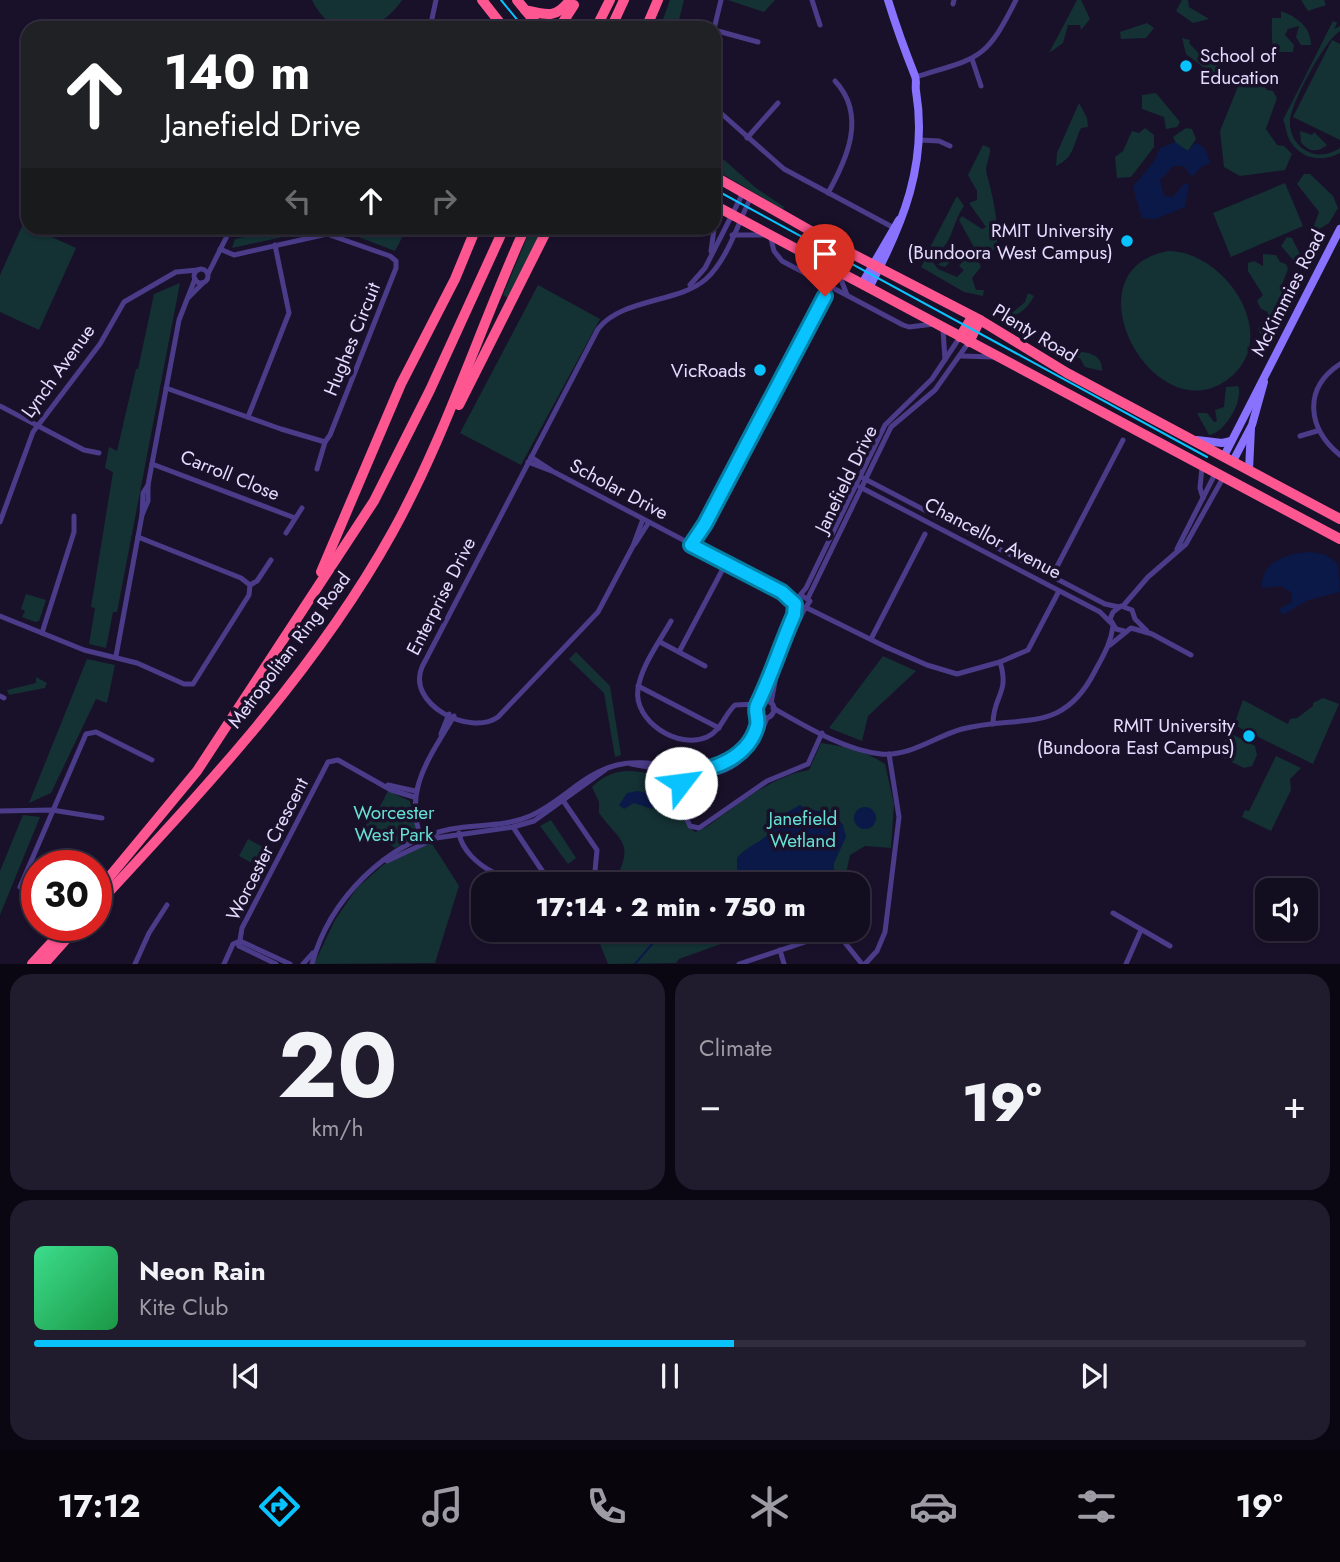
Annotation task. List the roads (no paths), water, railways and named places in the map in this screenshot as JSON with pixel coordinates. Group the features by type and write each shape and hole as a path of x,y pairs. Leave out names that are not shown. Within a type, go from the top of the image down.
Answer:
{"highway":[{"path":"482,0 498,21"},
{"path":"517,0 534,21"},
{"path":"525,10 550,16 563,10 570,0"},
{"path":"563,21 576,0"},
{"path":"600,21 610,0"},
{"path":"614,21 624,0"},
{"path":"650,21 660,0"},
{"path":"655,21 660,0"},
{"name":"Plenty Road","path":"721,180 976,319 1067,373 1340,519"},
{"name":"Plenty Road","path":"721,209 1340,539"},
{"path":"309,599 401,384 450,289 473,235"},
{"name":"Metropolitan Ring Road","path":"112,874 197,771 397,459 501,235"},
{"name":"Metropolitan Ring Road","path":"112,889 194,799 310,658 373,565 424,470 522,235"},
{"path":"424,470 439,449 545,235"},
{"name":"Janefield Drive","path":"964,340 976,319"},
{"name":"McKimmies Road","path":"1219,476 1228,459"},
{"path":"32,964 53,941"},
{"path":"44,964 65,941"}],"main road":[{"path":"866,284 902,215 915,178 920,140 916,77 909,65 888,0"},
{"name":"McKimmies Road","path":"1228,459 1231,441 1340,229"},
{"name":"McKimmies Road","path":"1228,459 1252,425 1266,373"},
{"path":"1249,470 1252,425"},
{"path":"1194,440 1212,443 1231,441"}],"street":[{"path":"431,21 435,0"},
{"path":"716,21 721,0"},
{"path":"812,0 820,24"},
{"path":"916,77 972,59 995,40 1016,0"},
{"path":"721,31 758,42"},
{"path":"972,59 981,86"},
{"path":"828,193 844,165 852,139 850,114 844,95 835,81"},
{"path":"747,138 778,103"},
{"path":"721,114 784,169 896,229"},
{"path":"920,140 939,141 950,146"},
{"name":"Enterprise Drive","path":"685,289 700,276 747,195"},
{"name":"Enterprise Drive","path":"646,520 596,615 498,717 477,724 451,715 424,698 419,686 419,673 601,325 616,314 685,289 708,277 732,235 736,217 747,195"},
{"path":"187,299 203,283 227,235"},
{"name":"Hughes Circuit","path":"220,249 234,255 325,235"},
{"name":"Hughes Circuit","path":"325,442 397,264 390,256 333,235"},
{"path":"709,261 712,235"},
{"path":"732,235 770,235 780,260 830,287 909,327 940,325 945,360"},
{"path":"248,417 289,313 275,246"},
{"path":"116,656 142,515 148,501 148,485 179,320 199,269 215,257"},
{"path":"199,269 208,274"},
{"name":"Lynch Avenue","path":"0,522 37,425 100,344 124,302 180,270 199,269"},
{"path":"180,270 203,283"},
{"path":"837,270 847,295"},
{"path":"694,546 830,287"},
{"name":"Janefield Drive","path":"863,477 891,428 925,399 961,356 964,340"},
{"name":"Janefield Drive","path":"683,772 712,774 738,761 754,745 769,716 779,661 807,604 885,425 932,379 964,340"},
{"path":"961,356 997,357"},
{"path":"1340,364 1329,372 1318,389 1314,415 1317,431 1340,455"},
{"path":"166,388 325,442 317,469"},
{"path":"913,396 925,399"},
{"path":"0,406 84,450 99,453"},
{"path":"1300,436 1317,431"},
{"path":"1047,585 1123,440"},
{"name":"Scholar Drive","path":"529,459 782,592 795,604 807,604"},
{"name":"Carroll Close","path":"152,464 295,519"},
{"path":"1202,467 1200,488 1203,498"},
{"path":"1173,554 1203,498 1219,476"},
{"path":"740,704 757,713 787,718 864,751 889,754 911,750 959,730 1042,718 1069,707 1086,690 1108,647 1111,615 1186,544 1219,476"},
{"name":"Chancellor Avenue","path":"863,477 1105,604 1121,606"},
{"name":"Janefield Drive","path":"795,604 859,486"},
{"name":"Chancellor Avenue","path":"859,486 1100,612 1112,625"},
{"name":"Carroll Close","path":"286,533 302,508"},
{"path":"42,633 74,533 74,516"},
{"path":"871,639 925,534"},
{"path":"138,537 242,578 250,585"},
{"path":"993,557 998,547"},
{"path":"0,616 84,650 116,656 172,676 184,684 193,684 248,596 250,585 257,581 271,560"},
{"path":"679,652 726,563"},
{"path":"807,604 886,647 942,671 962,674 1028,650 1059,591"},
{"name":"Scholar Drive","path":"782,592 800,595 807,604"},
{"path":"1136,594 1132,610 1135,619 1152,634 1191,655"},
{"path":"425,839 540,818 562,799 611,767 627,763 683,772 710,768 730,759 750,740 759,702 795,604"},
{"path":"1121,606 1132,610"},
{"path":"1108,647 1128,630 1135,619"},
{"path":"671,621 638,686 637,696 641,712 666,732 691,740 707,737 719,728 731,708 740,704 759,702 772,705 787,718"},
{"path":"1112,625 1152,634"},
{"path":"660,642 705,666"},
{"path":"995,724 995,709 1006,684 1000,662"},
{"path":"638,686 719,728"},
{"path":"425,839 417,820 414,794 451,715"},
{"path":"20,887 81,740 90,732 132,748 152,760"},
{"path":"683,772 682,809 690,826 699,828 767,781 807,764 822,733"},
{"path":"739,964 832,933 842,939 863,964 880,945 886,926 899,817 889,754"},
{"name":"Worcester Crescent","path":"224,964 230,951 240,943 242,928 324,772 333,764 345,764 382,783 414,794"},
{"path":"562,799 597,850 594,872"},
{"path":"0,809 52,810 102,818"},
{"path":"26,811 49,817"},
{"path":"303,964 315,951 344,901 397,849 458,828 513,825"},
{"path":"513,825 543,872"},
{"path":"459,834 467,853 484,868 498,872"},
{"path":"135,964 149,933 167,905"},
{"path":"1113,913 1170,946"},
{"path":"1126,964 1141,930"},
{"path":"240,943 276,964"},
{"path":"240,943 290,964"},
{"path":"780,950 784,964"},
{"path":"312,964 315,951"}],"water":[{"path":"1175,142 1188,151 1195,143 1202,146 1210,164 1202,166 1192,177 1184,166 1173,166 1160,180 1164,196 1173,197 1184,184 1189,184 1185,207 1156,219 1142,218 1133,187 1155,160 1160,148"},
{"path":"1311,552 1326,555 1338,564 1340,592 1308,600 1283,615 1279,609 1292,602 1292,593 1281,586 1262,588 1266,571 1285,557"},
{"path":"627,793 648,793 654,805 652,809 634,803 624,809 619,805"},
{"path":"800,805 806,809 833,813 843,825 846,837 834,863 834,872 740,872 737,858 772,831 777,818"},
{"path":"865,807 873,810 876,818 873,826 865,829 857,826 854,818 857,810"}],"waterway":[{"path":"635,964 654,942"}],"tram line":[{"path":"501,0 518,21"},
{"path":"721,193 1207,457"}],"place":[{"name":"School of Education","path":"1186,66"},
{"name":"RMIT University (Bundoora West Campus)","path":"1127,241"},
{"name":"VicRoads","path":"760,370"},
{"name":"RMIT University (Bundoora East Campus)","path":"1249,736"}],"park label":[{"name":"Worcester West Park","path":"394,823"},
{"name":"Janefield Wetland","path":"803,829"}]}
